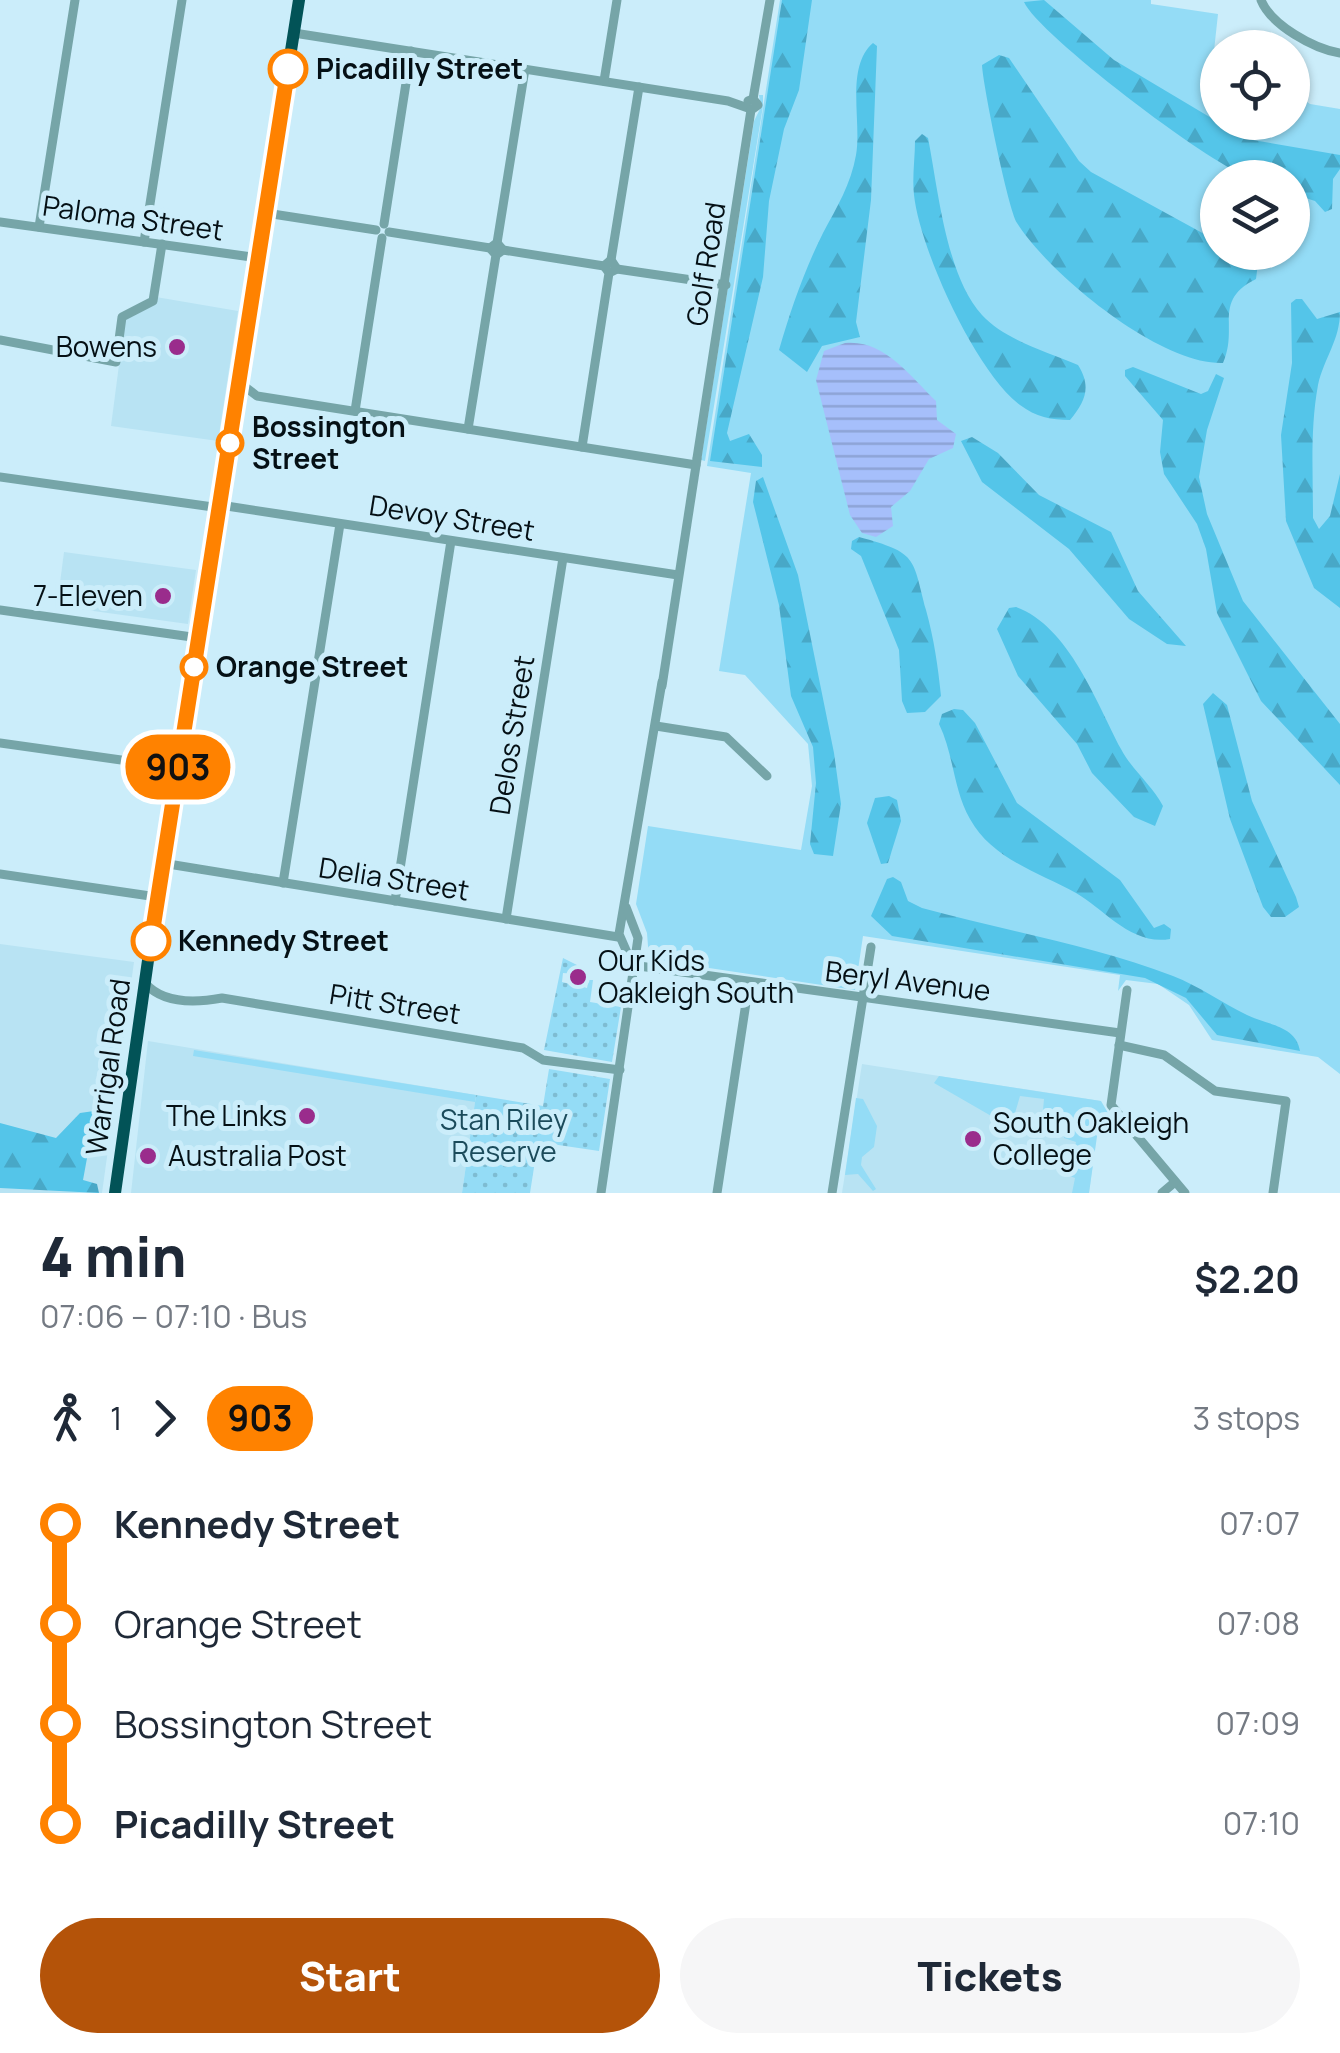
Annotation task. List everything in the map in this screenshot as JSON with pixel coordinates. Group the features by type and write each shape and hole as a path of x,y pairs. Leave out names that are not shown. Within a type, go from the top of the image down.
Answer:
{"highway":[{"name":"Warrigal Road","path":"115,1193 162,864 299,0"}],"street":[{"path":"39,227 75,0"},
{"path":"144,242 182,0"},
{"path":"604,81 617,0"},
{"name":"Golf Road","path":"620,937 726,285 750,104 770,0"},
{"path":"1261,0 1268,12 1313,45 1340,53"},
{"path":"294,32 750,104"},
{"path":"354,411 410,50"},
{"path":"468,429 525,69"},
{"path":"582,447 639,87"},
{"path":"266,213 726,285"},
{"name":"Paloma Street","path":"0,222 259,258"},
{"path":"0,340 116,362 122,317 153,301 162,244"},
{"path":"240,383 257,396 696,462"},
{"name":"Devoy Street","path":"0,477 678,575"},
{"path":"283,883 340,524"},
{"path":"394,901 452,541"},
{"name":"Delos Street","path":"506,919 563,558"},
{"path":"0,610 198,638"},
{"path":"656,726 726,738 767,776"},
{"path":"0,743 178,768"},
{"name":"Delia Street","path":"162,864 620,937"},
{"path":"0,874 157,897"},
{"name":"Golf Road","path":"601,1193 636,943 626,907"},
{"path":"620,937 634,930"},
{"path":"620,937 636,943"},
{"path":"620,937 632,965"},
{"path":"832,1193 871,946"},
{"name":"Beryl Avenue","path":"632,965 862,999 922,1002 1120,1033"},
{"path":"140,1008 159,996 144,982"},
{"path":"716,1193 749,983"},
{"path":"1127,990 1112,1105 1185,1193"},
{"name":"Pitt Street","path":"159,996 199,1002 236,1001 524,1048 543,1060 620,1070"},
{"path":"1118,1045 1164,1055 1216,1092 1286,1101 1273,1193"},
{"path":"1162,1193 1175,1182"}],"shaded area":[{"name":"Bowens","path":"156,297 238,311 218,441 111,426 125,319"},
{"path":"845,343 872,347 895,361 936,401 937,420 956,434 953,448 929,459 910,491 891,507 893,526 876,537 862,533 850,515 816,380 824,351"},
{"path":"64,552 196,570 188,624 57,606"},
{"path":"0,944 134,962 102,1193 0,1193"},
{"name":"The Links","path":"148,1041 476,1095 462,1193 131,1193"},
{"name":"South Oakleigh College","path":"862,1064 1101,1101 1089,1193 842,1193"}],"green space":[{"path":"780,0 1151,0 1151,4 1218,14 1216,30 1200,30 1200,140 1310,140 1310,104 1340,109 1340,1074 1318,1057 1212,1040 1189,1005 1158,984 1126,980 1118,991 1120,975 863,936 855,990 649,959 647,933 636,904 648,826 801,850 812,786 808,744 745,675 719,671 751,473 707,466"},
{"path":"782,0 812,0 799,90 784,129 769,201 763,277 727,433 730,441 749,434 762,455 762,467 710,461"},
{"path":"1044,0 1114,60 1200,111 1200,140 1253,140 1340,155 1340,169 1333,179 1332,209 1325,212 1310,199 1310,160 1217,160 1091,68 1059,41 1024,2"},
{"path":"873,43 877,46 871,200 856,322 860,337 822,346 807,372 779,350 810,262 851,176 857,142 859,66"},
{"path":"999,55 1009,58 1079,161 1091,172 1200,232 1200,270 1257,270 1256,279 1243,287 1230,306 1223,363 1197,360 1139,333 1080,291 1033,244 1017,223 1008,195 982,65"},
{"path":"759,95 763,95 763,106 705,461 701,460 754,121 761,107"},
{"path":"922,134 928,138 952,255 970,298 1002,332 1078,365 1085,380 1085,394 1070,420 1044,417 1020,405 1003,389 969,339 939,277 918,218 913,175 915,141"},
{"path":"1302,299 1317,319 1340,312 1318,385 1312,468 1313,518 1319,529 1330,516 1340,474 1340,608 1314,588 1286,521 1281,435 1292,363 1291,303"},
{"path":"1133,367 1201,394 1208,391 1216,374 1224,378 1207,430 1199,477 1207,514 1243,601 1340,724 1340,785 1261,701 1217,613 1206,549 1197,524 1164,474 1160,452 1163,420 1125,376 1125,370"},
{"path":"972,437 998,453 1039,495 1111,532 1138,591 1186,646 1167,644 1129,619 1069,549 982,482 961,441"},
{"path":"763,477 798,575 834,753 841,804 833,856 814,854 810,844 816,783 813,747 791,696 779,605 753,502 756,481"},
{"path":"859,537 902,553 918,578 941,696 925,712 907,713 902,701 899,650 861,556 851,549 852,541"},
{"path":"1016,607 1051,631 1079,668 1126,757 1163,806 1155,826 1134,817 1092,773 1077,744 1018,676 997,629 1009,608"},
{"path":"1213,693 1227,705 1252,801 1296,897 1299,907 1285,917 1271,917 1263,907 1230,819 1203,704"},
{"path":"963,710 975,723 1017,803 1120,880 1154,928 1164,924 1171,929 1170,939 1156,940 1131,932 1076,893 1003,854 979,833 964,808 939,724 942,714"},
{"path":"889,796 897,800 901,821 888,863 881,864 867,823 875,798"},
{"path":"893,877 901,882 908,901 922,908 1111,956 1183,980 1247,1015 1287,1031 1300,1051 1217,1035 1186,998 1145,978 892,936 871,916 887,879"},
{"path":"563,958 577,965 575,974 563,973 562,982 587,988 589,980 593,980 590,1002 621,1007 612,1062 544,1050"},
{"path":"125,979 107,1121 94,1120 83,1180 97,1184 99,1193 0,1188 0,1123 56,1138 80,1113 101,1110 119,980"},
{"path":"194,1050 476,1095 475,1102 193,1056"},
{"name":"Stan Riley Reserve","path":"549,1069 610,1079 599,1151 538,1142 530,1193 462,1193 476,1095 543,1106"},
{"path":"939,1076 1101,1101 1114,1123 1100,1115 1089,1193 1072,1193 1075,1178 1062,1173 1059,1163 1071,1163 1076,1142 1064,1138 1068,1113 1043,1110 1044,1099 1020,1096 1013,1120 993,1117 934,1083"},
{"path":"856,1098 863,1099 877,1126 874,1147 862,1157 861,1165 876,1189 873,1191 858,1174 845,1175"}],"bus line":[{"name":"903","path":"151,941 288,69"}],"place":[{"name":"Picadilly Street","path":"288,69"},
{"name":"Bowens","path":"177,347"},
{"name":"Bossington Street","path":"230,443"},
{"name":"7-Eleven","path":"163,596"},
{"name":"Orange Street","path":"194,667"},
{"name":"Kennedy Street","path":"151,941"},
{"name":"Our Kids Oakleigh South","path":"578,977"},
{"name":"The Links","path":"307,1116"},
{"name":"South Oakleigh College","path":"973,1139"},
{"name":"Australia Post","path":"148,1156"}]}
